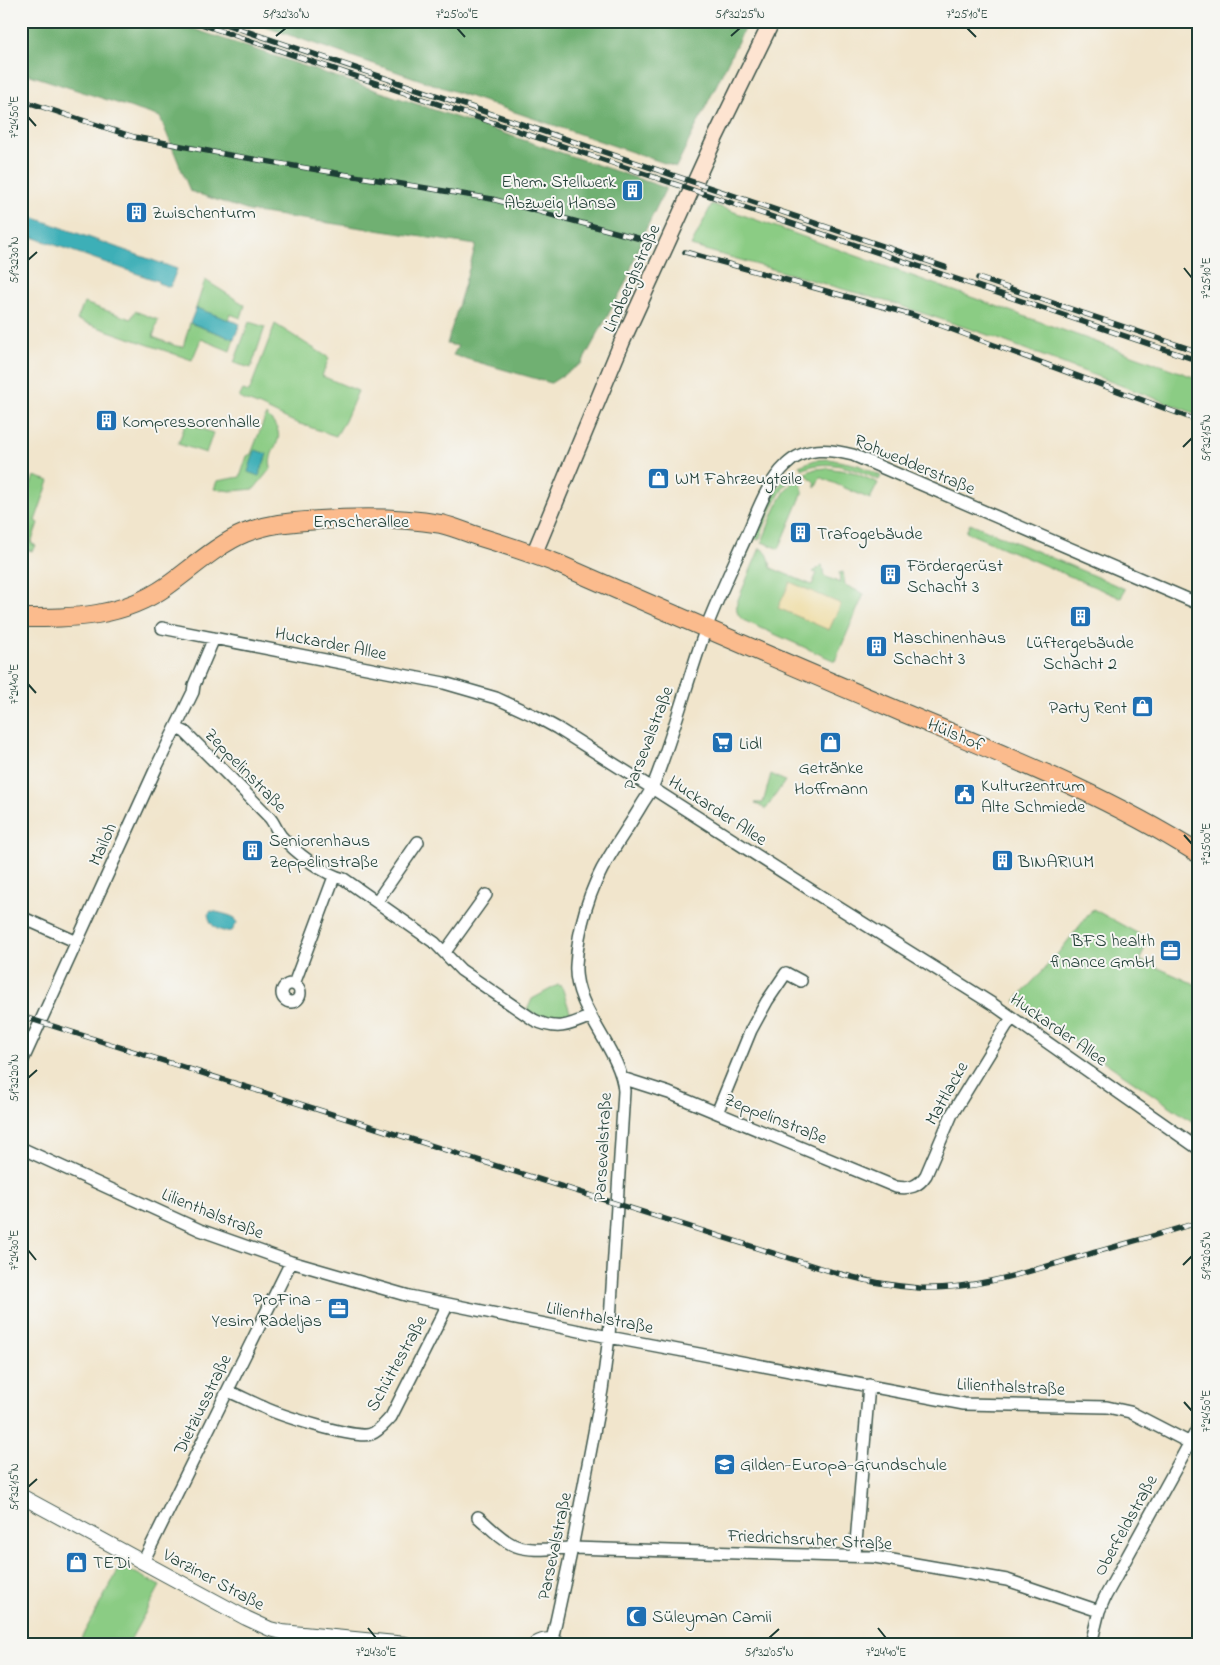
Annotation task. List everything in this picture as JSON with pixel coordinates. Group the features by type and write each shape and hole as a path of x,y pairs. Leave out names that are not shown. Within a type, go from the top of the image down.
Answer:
{"main road":[{"name":"Lindberghstraße","path":"534,554 622,342 716,136 772,21"},
{"name":"Emscherallee","path":"21,618 78,617 114,611 128,606 149,597 207,555 244,533 276,523 376,518 442,524 534,554 706,629"},
{"name":"Hülshof","path":"706,629 1031,766 1089,793 1163,832 1199,854"}],"street":[{"name":"Rohwedderstraße","path":"706,629 745,538 774,478 787,463 800,455 817,450 833,450 853,455 1199,604"},
{"name":"Huckarder Allee","path":"162,628 444,683 479,692 512,705 549,724 652,788 994,1005 1199,1149"},
{"name":"Parsevalstraße","path":"555,1642 602,1390 609,1337 624,1091 622,1078 590,1016 581,996 576,978 575,967 580,930 596,882 608,858 652,788 706,629"},
{"name":"Mailoh","path":"21,1064 157,766 193,692 194,685 214,638"},
{"name":"Zeppelinstraße","path":"176,728 185,732 272,820 281,835 304,856 334,877 344,879 435,943 460,970 534,1020 547,1026 560,1027 573,1024 590,1016"},
{"path":"376,902 418,842"},
{"path":"294,984 334,877"},
{"path":"445,952 486,895"},
{"path":"21,917 76,942"},
{"path":"717,1113 751,1030 767,1001 786,973 801,981"},
{"name":"Mattlacke","path":"916,1187 926,1175 952,1114 1006,1026 1013,1018"},
{"name":"Zeppelinstraße","path":"622,1078 669,1093 896,1187 907,1189 916,1187"},
{"name":"Lilienthalstraße","path":"21,1148 200,1230 291,1262 369,1286 609,1337 964,1404 1107,1407 1130,1412 1190,1443"},
{"name":"Dietziusstraße","path":"143,1562 291,1262"},
{"name":"Schüttestraße","path":"228,1391 264,1408 299,1420 352,1434 370,1435 391,1416 448,1304"},
{"path":"855,1555 869,1385"},
{"name":"Oberfeldstraße","path":"1091,1644 1099,1611 1199,1426"},
{"name":"Varziner Straße","path":"21,1496 246,1618 270,1629 282,1632 406,1644"},
{"name":"Friedrichsruher Straße","path":"478,1517 505,1540 517,1546 531,1548 875,1557 1006,1580 1099,1611"},
{"path":"536,1644 546,1640 555,1642"}],"green space":[{"path":"21,21 170,21 666,188 643,235 626,282 582,363 551,383 453,355 458,346 447,344 476,245 249,211 190,191 160,117 21,72"},
{"path":"248,21 748,21 676,167"},
{"path":"712,204 1199,379 1199,415 985,334 892,303 691,246"},
{"path":"205,280 245,305 241,318 230,314 228,320 196,308"},
{"path":"84,303 131,319 135,311 158,320 153,337 176,346 183,347 190,323 234,339 230,351 201,339 192,360 77,320"},
{"path":"249,322 265,327 251,368 234,363"},
{"path":"275,324 329,358 322,376 358,391 336,436 294,422 239,398 243,390 249,392"},
{"path":"266,415 274,424 279,437 270,460 271,468 254,489 232,491 214,489 217,481 240,477 247,456 251,454"},
{"path":"186,423 213,433 206,453 178,444"},
{"path":"829,459 858,465 881,476 879,480 842,466 823,465 803,469 799,466 815,460"},
{"path":"827,468 853,472 878,483 870,499 820,477 815,488 815,483 805,473 815,469"},
{"path":"790,473 793,476 777,498 759,540 754,538 773,495"},
{"path":"34,476 49,481 35,521 38,523 31,543 36,546 32,551 21,548 21,511"},
{"path":"796,479 801,484 803,492 779,549 762,542 784,492"},
{"path":"970,523 1125,589 1121,598 966,532"},
{"path":"760,548 767,554 771,568 812,585 817,573 813,572 822,565 824,576 840,583 839,573 843,572 845,585 864,594 835,661 743,620 739,616 737,602"},
{"path":"771,774 785,781 766,809 755,803 763,803"},
{"path":"1093,909 1148,939 1140,960 1199,986 1196,997 1199,998 1199,1126 1015,1001 1055,957"},
{"path":"558,985 563,990 571,1015 554,1021 527,1010 532,999"},
{"path":"121,1565 160,1586 128,1644 78,1644"}],"sand":[{"path":"790,582 841,604 829,630 778,608"}],"water":[{"path":"21,213 177,269 170,287 158,283 158,281 21,233"},
{"path":"196,308 240,324 234,339 190,323"},
{"path":"255,450 267,454 259,476 248,472"},
{"path":"211,911 235,918 237,923 232,931 219,930 213,926 208,914"}],"railway":[{"path":"192,21 1199,361"},
{"path":"216,21 945,267"},
{"path":"21,100 134,137 229,155 492,199 641,239"},
{"path":"685,252 913,315 1199,421"},
{"path":"978,278 1199,352"},
{"path":"21,1016 833,1272 886,1284 919,1288 939,1288 979,1283 1037,1269 1199,1222"}],"place":[{"name":"Ehem. Stellwerk Abzweig Hansa","path":"632,191"},
{"name":"Zwischenturm","path":"136,212"},
{"name":"Kompressorenhalle","path":"106,421"},
{"name":"WM Fahrzeugteile","path":"659,478"},
{"name":"Trafogebäude","path":"801,533"},
{"name":"Fördergerüst Schacht 3","path":"891,575"},
{"name":"Lüftergebäude Schacht 2","path":"1080,617"},
{"name":"Maschinenhaus Schacht 3","path":"877,647"},
{"name":"Party Rent","path":"1143,707"},
{"name":"Getränke Hoffmann","path":"831,742"},
{"name":"Lidl","path":"723,743"},
{"name":"Kulturzentrum Alte Schmiede","path":"965,795"},
{"name":"Seniorenhaus Zeppelinstraße","path":"253,850"},
{"name":"BINARIUM","path":"1002,861"},
{"name":"BFS health finance GmbH","path":"1171,950"},
{"name":"ProFina - Yesim Radeljas","path":"338,1309"},
{"name":"Gilden-Europa-Grundschule","path":"724,1464"},
{"name":"TEDi","path":"77,1562"},
{"name":"Süleyman Camii","path":"636,1616"}]}
